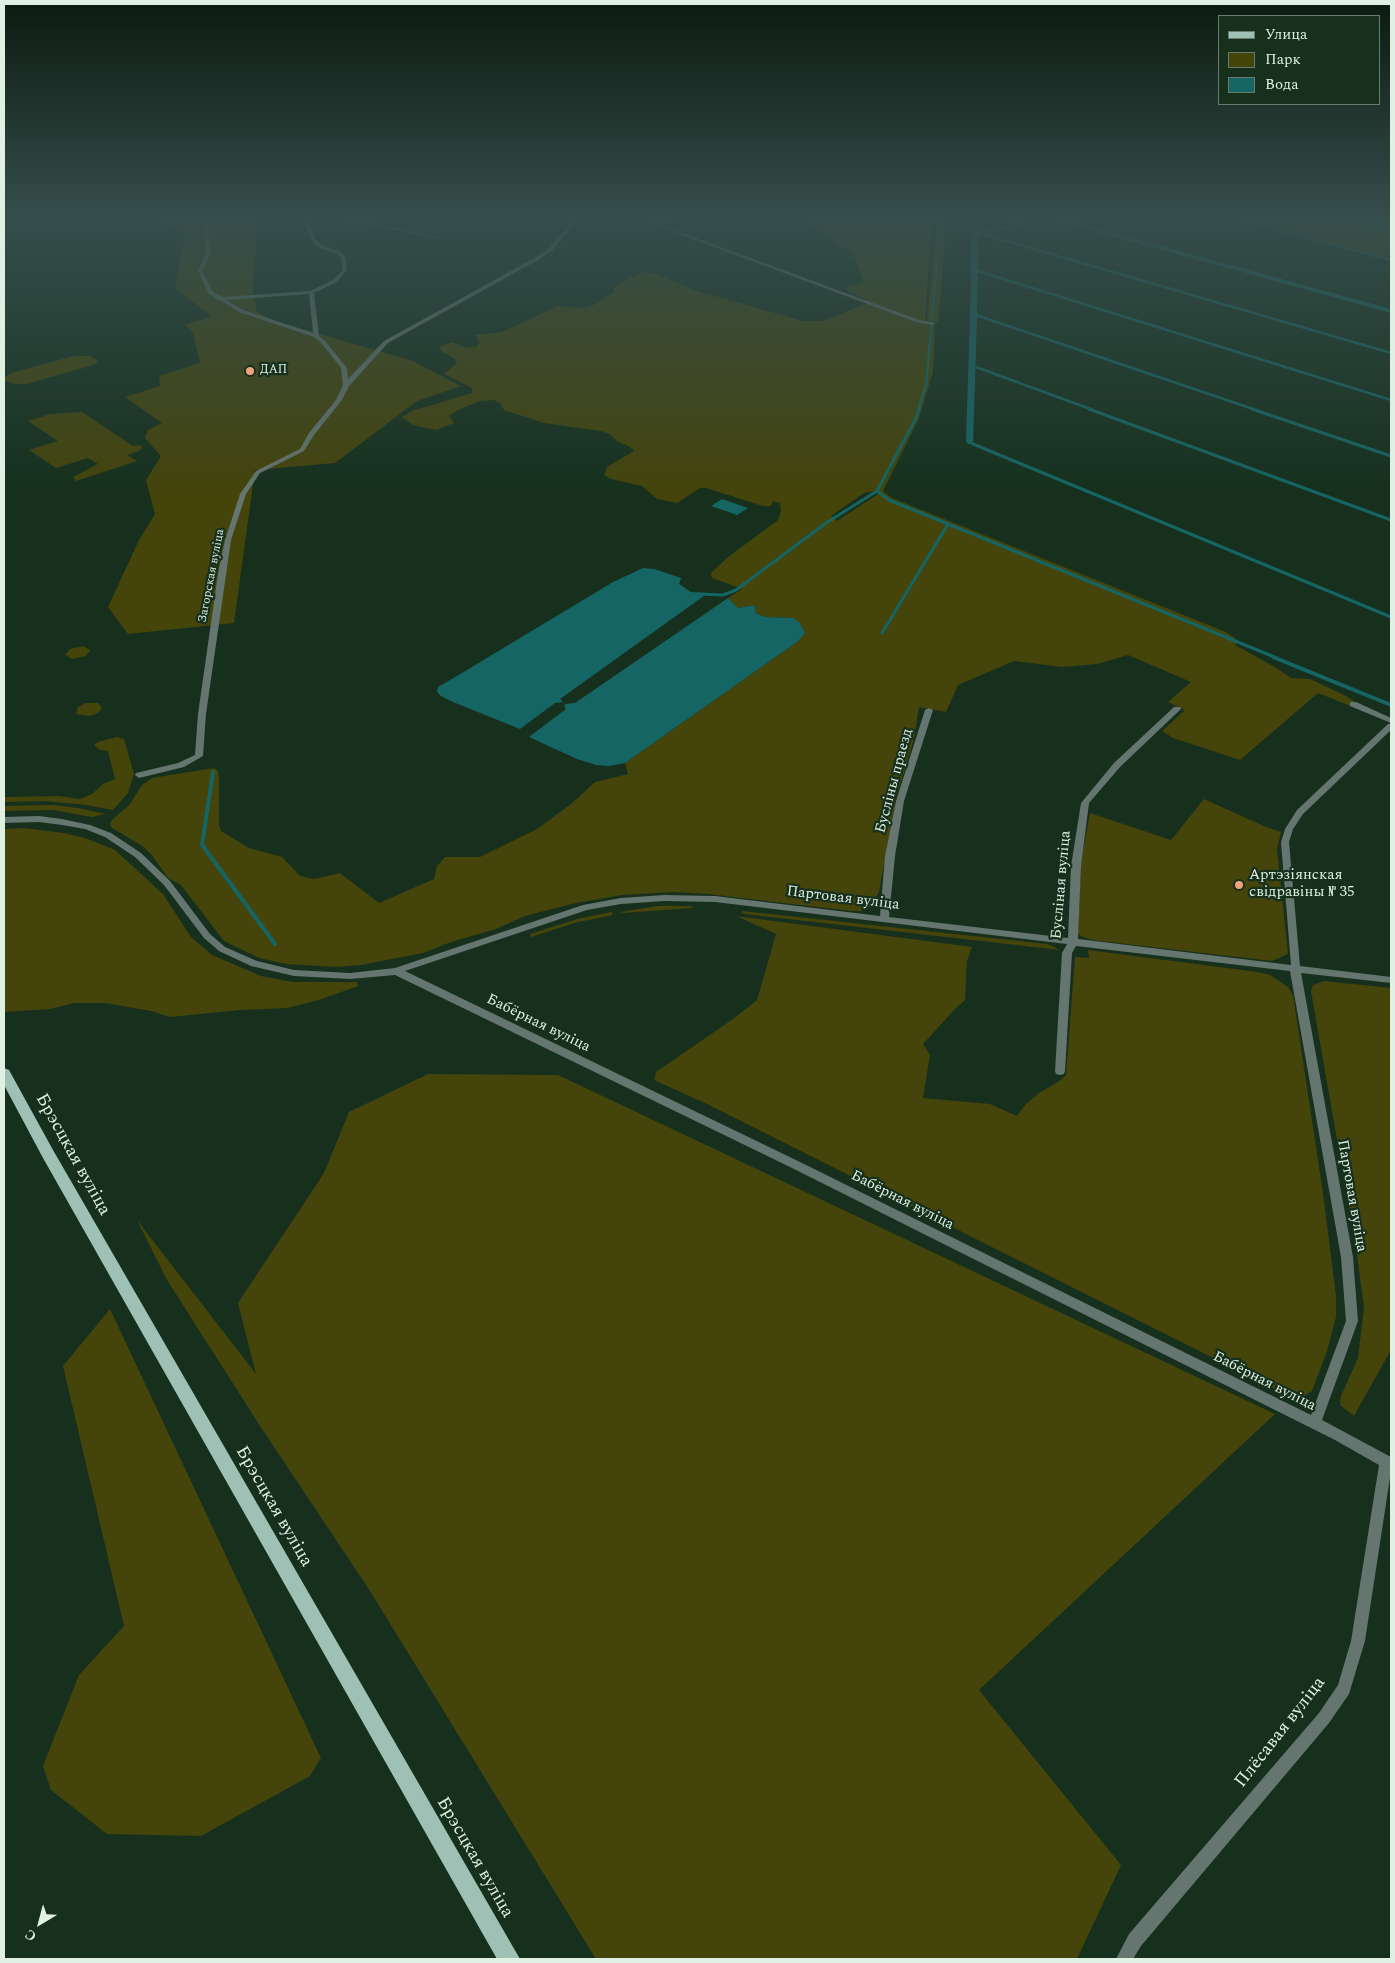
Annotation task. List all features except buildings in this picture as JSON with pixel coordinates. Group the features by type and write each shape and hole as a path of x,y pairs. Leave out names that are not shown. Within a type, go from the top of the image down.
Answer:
{"main road":[{"name":"Брэсцкая вуліца","path":"4,1073 48,1154 510,1959"}],"street":[{"path":"243,312 316,336 344,368 346,385"},
{"path":"313,312 316,336"},
{"name":"Загорская вуліца","path":"140,774 181,765 198,756 202,714 226,548 243,494 258,472 302,450 311,434 339,400 346,385 386,342 441,312"},
{"path":"893,312 918,321 933,323"},
{"path":"1353,704 1391,721"},
{"name":"Бусліная вуліца","path":"1060,1071 1067,953 1073,943 1076,866 1085,802 1117,765 1177,709"},
{"name":"Бусліны праезд","path":"884,919 890,856 900,801 929,710"},
{"path":"1295,969 1296,959 1284,854 1289,829 1300,812 1391,726"},
{"path":"4,820 39,819 62,822 93,829 122,843 138,855 167,883 206,936 222,949 254,964 294,973 350,976 396,971"},
{"name":"Партовая вуліца","path":"396,971 586,907 621,901 664,898 715,899 1391,980"},
{"name":"Партовая вуліца","path":"1295,969 1346,1257 1352,1321 1314,1424"},
{"name":"Бабёрная вуліца","path":"396,971 794,1164 1389,1463"},
{"name":"Плёсавая вуліца","path":"1124,1959 1135,1940 1324,1718 1344,1689 1358,1641 1389,1463"}],"green space":[{"path":"206,312 257,312 275,321 413,361 461,386 417,401 335,463 255,470 234,623 128,634 108,607 139,540 155,514 146,480 161,456 145,438 148,430 162,423 125,397 160,386 159,376 200,363 193,333 185,325 212,316"},
{"path":"546,312 770,312 803,321 822,321 846,312 926,312 925,320 935,323 933,371 919,418 883,491 892,498 1226,632 1235,638 1237,643 1235,645 1291,678 1310,679 1346,696 1355,702 1353,707 1318,693 1240,760 1173,738 1162,731 1185,710 1168,702 1191,682 1128,655 1097,664 1062,667 1014,661 958,685 946,712 919,707 914,739 896,798 879,892 870,907 861,911 851,911 708,894 673,892 622,895 576,903 525,916 496,929 451,942 423,953 361,965 336,967 286,964 259,958 224,941 181,885 168,878 151,854 141,845 112,828 110,824 112,820 130,804 142,785 152,778 214,768 218,771 219,776 219,825 221,831 249,848 282,857 300,876 314,879 340,873 379,903 434,879 437,866 445,857 480,857 537,829 571,804 595,782 628,774 625,763 797,642 793,618 765,617 756,613 754,605 738,608 728,598 742,589 712,578 711,573 728,557 778,520 781,511 780,503 773,501 771,506 763,506 706,488 700,488 677,503 657,499 642,486 611,479 604,475 607,467 634,451 617,441 610,434 544,423 504,410 500,403 494,400 480,401 458,410 449,416 454,423 436,430 413,425 402,417 412,411 472,393 472,388 444,374 457,363 455,359 441,351 439,347 453,342 463,347 476,347 479,343 476,335 502,332","holes":["875,491 878,494 837,521 831,516 864,493"]},
{"path":"928,312 939,312 938,322 927,321"},
{"path":"74,356 91,356 98,361 94,365 26,384 14,384 4,380 11,373"},
{"path":"82,412 133,446 143,447 139,451 127,455 137,461 76,481 73,477 98,464 88,458 56,468 29,450 58,441 28,421 50,414"},
{"path":"83,646 90,650 86,656 72,659 65,655 70,649"},
{"path":"86,703 98,703 102,708 98,713 89,716 76,714 78,707"},
{"path":"117,737 124,739 134,774 128,793 113,810 45,801 4,802 4,797 59,796 80,799 92,794 103,784 115,779 108,751 100,750 94,745 98,742"},
{"path":"1204,799 1281,832 1277,849 1288,954 1272,961 1092,940 1081,936 1078,933 1081,862 1090,813 1171,840"},
{"path":"54,805 106,814 92,817 53,810 4,811 4,806"},
{"path":"24,828 64,833 85,838 115,850 163,894 191,937 212,955 261,976 293,982 357,982 358,986 322,999 288,1008 240,1010 170,1017 151,1011 105,1003 74,1003 50,1009 4,1012 4,829"},
{"path":"658,906 691,906 693,908 620,912"},
{"path":"611,912 613,914 609,916 578,922 531,937 530,934 577,919"},
{"path":"741,912 1047,944 1060,950 744,914"},
{"path":"736,916 972,947 967,961 965,1000 923,1044 930,1055 923,1098 990,1104 1017,1116 1026,1104 1039,1093 1066,1075 1075,957 1089,958 1088,950 1258,972 1270,975 1288,987 1293,995 1323,1193 1336,1296 1336,1317 1327,1351 1312,1391 1300,1398 1291,1397 707,1104 654,1080 656,1072 733,1019 757,1000 776,934"},
{"path":"1324,981 1391,988 1391,1350 1354,1416 1340,1405 1341,1396 1358,1358 1364,1307 1356,1248 1311,991 1313,985"},
{"path":"428,1074 558,1075 1275,1414 979,1690 1121,1865 1077,1959 596,1959 370,1591 260,1426 167,1280 137,1220 256,1374 238,1303 324,1173 349,1112"},
{"path":"110,1309 321,1758 310,1776 201,1836 107,1834 51,1790 43,1766 79,1675 124,1626 63,1366"}],"water":[{"path":"970,312 977,312 980,315 977,318 973,444 968,444 966,441"},
{"path":"722,499 748,508 737,515 711,506"},
{"path":"643,568 654,569 681,578 679,584 691,592 708,593 560,699 563,702 555,703 520,729 453,702 437,692 438,687 613,582"},
{"path":"728,598 738,608 754,605 756,613 765,617 793,618 799,622 805,633 797,642 625,763 609,766 596,765 577,759 529,737 566,709 564,705 575,703"}],"waterway":[{"path":"918,410 926,385 933,312"},
{"path":"1108,312 1391,400"},
{"path":"1249,312 1391,353"},
{"path":"979,316 1256,410"},
{"path":"976,367 1093,410"},
{"path":"877,491 919,409"},
{"path":"1089,409 1391,520"},
{"path":"1252,409 1391,456"},
{"path":"973,444 1391,617"},
{"path":"699,594 723,595 736,590 826,523 877,491"},
{"path":"877,491 889,500 948,524"},
{"path":"882,633 948,524"},
{"path":"948,524 1277,658"},
{"path":"1273,657 1391,705"},
{"path":"213,772 202,845 275,944"}],"place":[{"name":"ДАП","path":"250,371"},
{"name":"Артэзіянская свідравіны № 35","path":"1239,885"}]}
